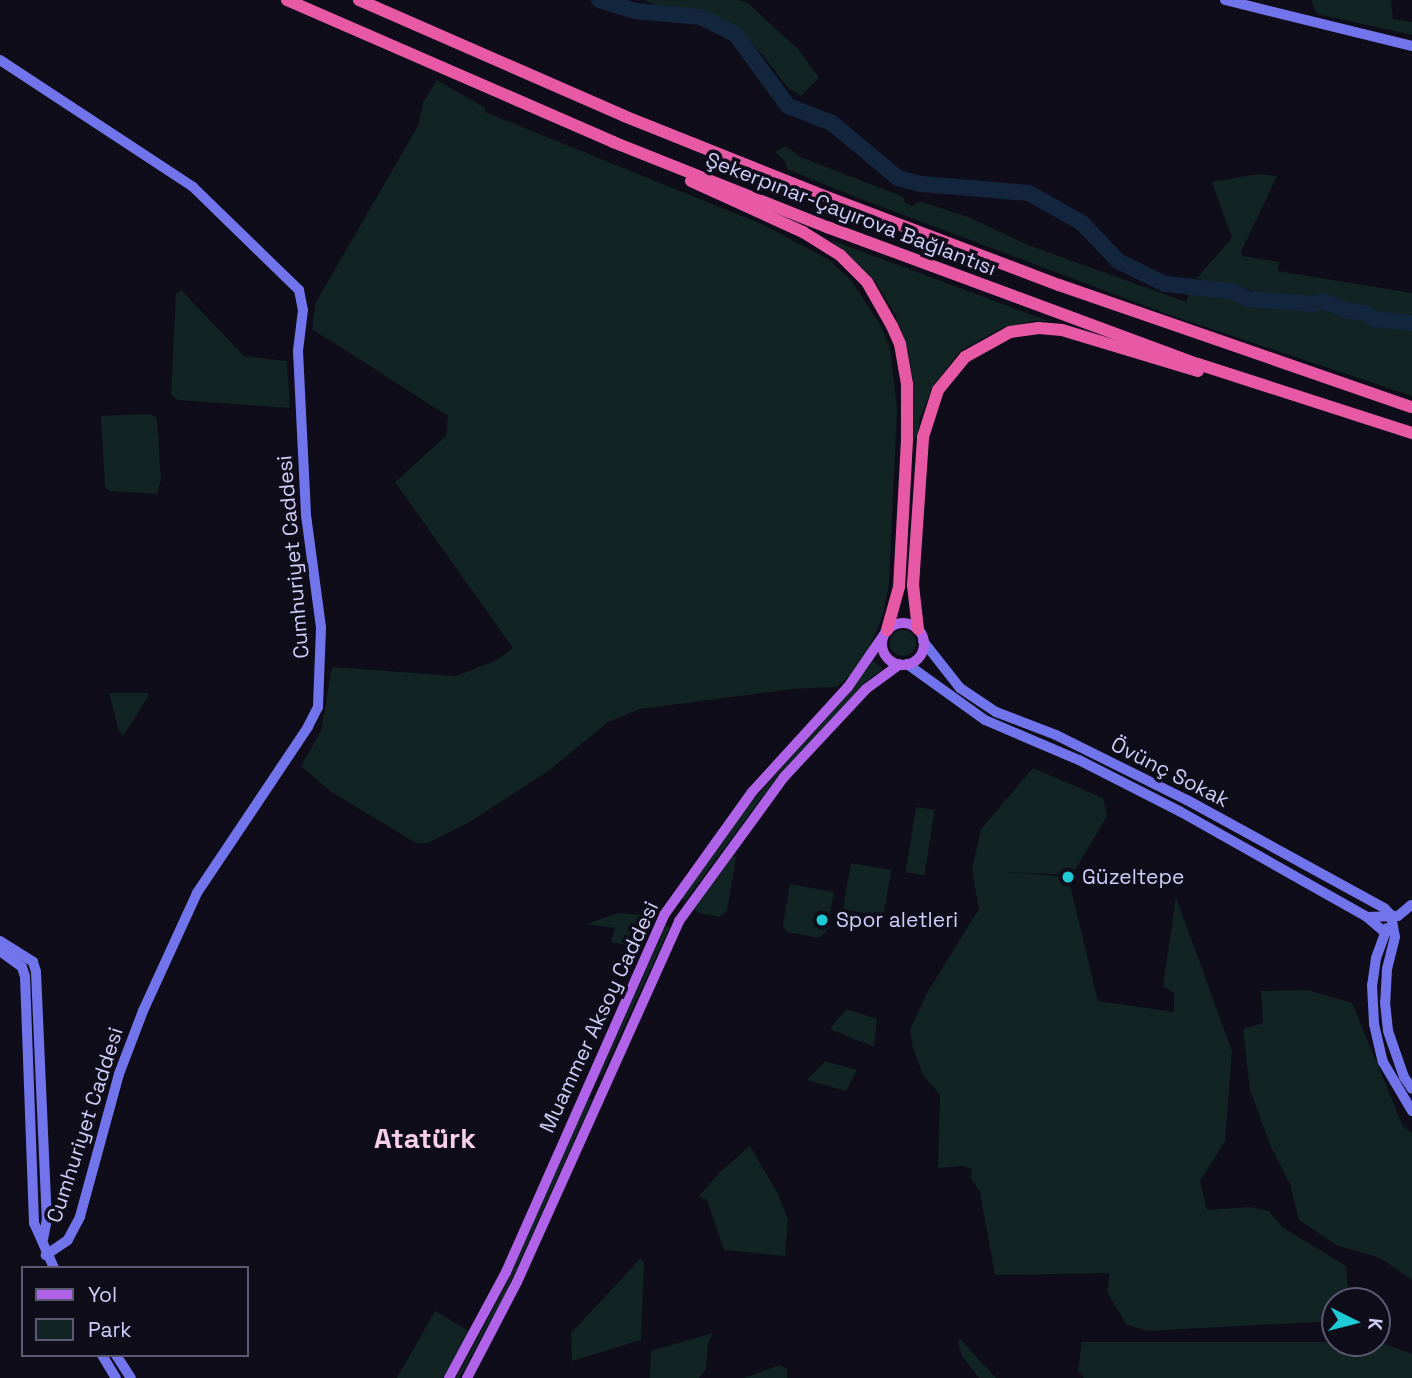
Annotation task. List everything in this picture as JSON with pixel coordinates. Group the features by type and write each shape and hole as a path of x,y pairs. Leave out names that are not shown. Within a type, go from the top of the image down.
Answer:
{"highway":[{"name":"Şekerpınar-Çayırova Bağlantısı","path":"287,0 613,142 923,264 1278,390 1412,433"},
{"name":"Şekerpınar-Çayırova Bağlantısı","path":"359,0 624,116 814,192 1071,290 1412,407"},
{"path":"613,142 731,201 803,232 847,262 867,282 881,303 900,344 907,384 899,587 885,633"},
{"path":"921,635 913,585 923,437 938,390 965,357 1010,332 1039,328 1062,330 1168,364 1278,390"}],"main road":[{"path":"467,1378 517,1282 683,914 784,777 866,689 921,653 921,635 898,623 885,633 882,647 886,657 903,664"},
{"name":"Muammer Aksoy Caddesi","path":"449,1378 499,1287 668,908 752,792 848,687 885,633"}],"street":[{"path":"1225,0 1299,21 1412,46"},
{"name":"Cumhuriyet Caddesi","path":"0,60 193,187 299,290 303,310 298,351 306,515 321,628 318,707 308,727 197,893 143,1010 119,1074 80,1217 68,1240 46,1255"},
{"name":"Övünç Sokak","path":"921,635 960,688 996,712 1056,735 1187,800 1384,908 1393,922"},
{"name":"Övünç Sokak","path":"903,664 985,720 1079,760 1181,812 1367,917 1384,932"},
{"path":"1367,917 1398,916 1411,905"},
{"path":"1393,922 1384,932 1372,985 1374,1024 1383,1062 1412,1111"},
{"path":"1393,922 1395,937 1387,969 1385,1002 1388,1031 1404,1077 1412,1089"},
{"path":"0,941 33,961 36,972 47,1219 43,1239"},
{"path":"0,951 22,967 25,977 34,1223 53,1266"},
{"path":"103,1357 117,1378"},
{"path":"117,1357 131,1378"}],"green space":[{"path":"644,0 739,0 748,3 799,50 819,78 801,96 788,88 763,55 737,31 723,26 709,14 670,11"},
{"path":"1311,0 1391,0 1393,19 1412,22 1412,35 1317,14"},
{"path":"437,80 485,108 485,112 764,225 829,260 851,280 881,326 890,348 897,409 889,583 883,615 870,646 851,674 837,687 792,689 640,709 608,722 551,769 470,822 428,843 416,843 330,791 301,766 321,731 332,667 456,676 497,660 513,648 395,482 446,436 448,416 312,329 316,302 418,126 423,103"},
{"path":"786,146 800,157 904,197 905,203 912,206 919,201 968,217 1028,245 1186,302 1190,288 1251,303 1323,307 1372,323 1412,327 1412,396 1167,314 853,196 787,169 785,161 775,152"},
{"path":"1258,174 1277,176 1241,252 1242,256 1279,262 1278,271 1412,293 1412,319 1378,313 1324,297 1263,295 1237,285 1196,279 1232,238 1212,182"},
{"path":"831,240 1048,321 1033,321 1002,328 960,351 932,388 920,419 917,438 914,437 913,381 908,350 895,314 874,280"},
{"path":"181,290 244,356 287,361 290,408 178,400 171,395 176,293"},
{"path":"149,414 157,418 161,480 157,494 110,491 105,487 101,416"},
{"path":"903,630 912,634 916,643 912,652 903,656 894,652 890,643 894,634"},
{"path":"873,661 883,669 867,681 777,777 685,901 681,898 748,806 856,684"},
{"path":"109,693 147,693 148,697 123,736 119,732"},
{"name":"Güzeltepe","path":"1033,768 1103,798 1107,816 1072,875 1007,872 1068,877 1098,1001 1174,1012 1174,993 1163,986 1176,897 1232,1051 1225,1141 1200,1181 1207,1210 1250,1207 1269,1211 1282,1227 1346,1266 1348,1287 1321,1287 1321,1322 1147,1331 1126,1324 1107,1292 1110,1273 995,1275 980,1192 971,1178 972,1169 963,1166 938,1168 940,1095 923,1075 913,1048 910,1030 927,993 979,909 972,870 981,829"},
{"path":"916,807 935,810 924,875 906,872"},
{"path":"731,856 736,857 727,911 719,917 699,913 693,909"},
{"path":"851,863 891,870 883,916 843,909"},
{"path":"790,884 834,892 827,931 819,938 787,932 783,925"},
{"path":"618,913 653,916 638,947 611,942 615,928 586,924"},
{"path":"666,925 670,927 601,1076 600,1074"},
{"path":"1308,990 1352,1003 1403,1126 1412,1133 1412,1280 1380,1258 1336,1245 1299,1220 1290,1184 1271,1147 1250,1090 1243,1029 1263,1023 1261,991"},
{"path":"846,1009 877,1019 874,1047 830,1029"},
{"path":"825,1061 857,1070 846,1091 807,1080"},
{"path":"589,1098 592,1100 506,1292 459,1378 456,1378 503,1291"},
{"path":"750,1146 778,1194 788,1220 785,1256 724,1250 707,1200 699,1196 722,1170"},
{"path":"640,1259 644,1263 641,1340 572,1361 571,1333"},
{"path":"435,1311 469,1331 443,1378 397,1378"},
{"path":"713,1333 708,1343 706,1369 699,1378 650,1378 651,1351"},
{"path":"960,1339 996,1378 979,1378 962,1356 958,1342"},
{"path":"1082,1342 1321,1342 1321,1357 1391,1357 1391,1346 1412,1354 1412,1378 1084,1378 1078,1371"},
{"path":"780,1365 787,1369 787,1378 744,1378"}],"waterway":[{"path":"599,0 636,11 701,17 736,35 788,106 832,123 898,178 921,184 1029,193 1082,223 1118,261 1165,284 1231,291 1248,299 1312,304 1323,301 1348,311 1365,313 1374,319 1412,323"}],"place":[{"name":"Güzeltepe","path":"1068,877"},
{"name":"Spor aletleri","path":"822,920"}],"district":[{"name":"Atatürk","path":"425,1138"}]}
